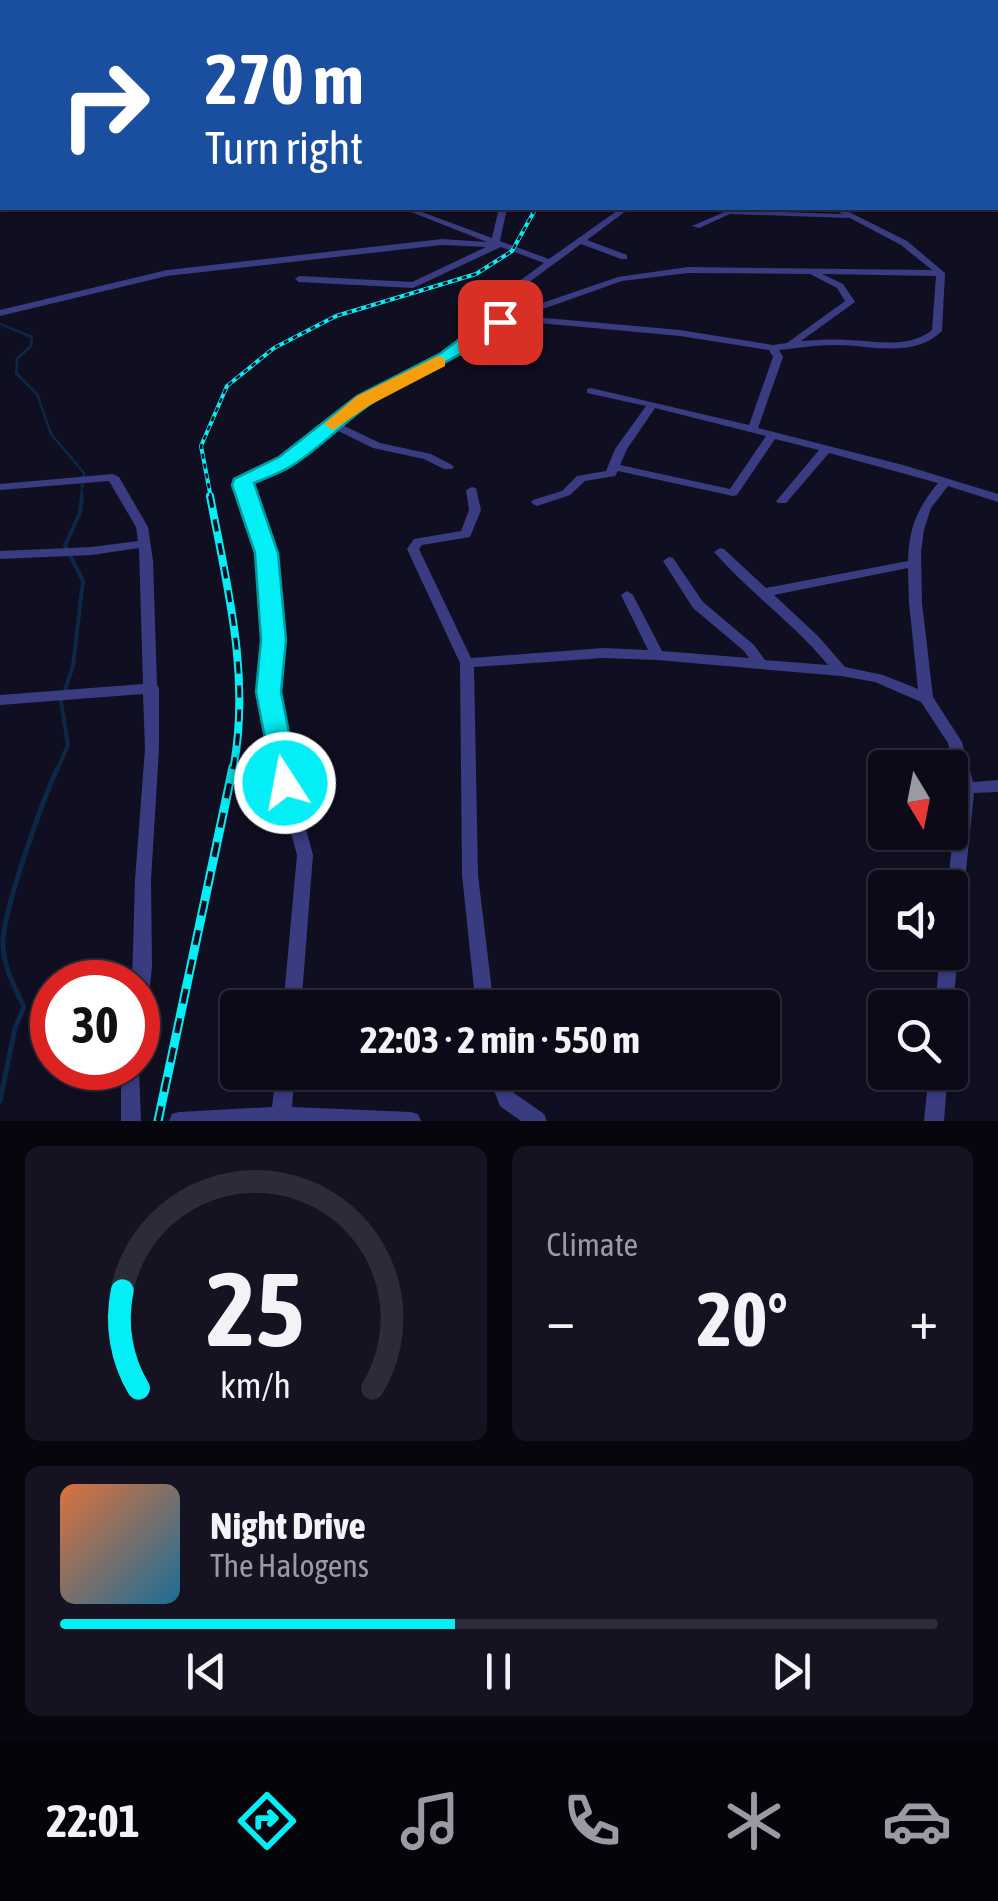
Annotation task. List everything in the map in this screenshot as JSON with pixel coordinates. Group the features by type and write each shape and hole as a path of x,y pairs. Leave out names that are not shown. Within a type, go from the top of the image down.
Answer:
{"street":[{"path":"411,210 548,262"},
{"path":"498,244 504,210"},
{"path":"487,326 502,296 623,210"},
{"path":"840,210 904,243 942,273"},
{"path":"696,226 719,220 730,212 813,213 854,218"},
{"path":"580,241 624,257"},
{"path":"0,313 167,273 442,242 498,244"},
{"path":"299,279 413,285 498,244"},
{"path":"294,990 305,856 285,783 268,692 274,640 266,553 242,485 252,474 286,462 364,400 448,357 487,326 621,279 688,270 942,273"},
{"path":"730,284 744,274 777,270 819,276 840,286 850,302 790,345"},
{"path":"497,305 515,317 680,333 774,348 841,342 902,345 928,339 937,331 942,273"},
{"path":"752,428 778,357 774,348"},
{"path":"591,391 752,428 998,498"},
{"path":"537,502 566,493 581,478 611,474 652,404"},
{"path":"333,425 377,446 428,456 448,466"},
{"path":"614,467 733,493 774,434"},
{"path":"782,501 827,448"},
{"path":"0,486 114,477 142,527 152,688 142,960"},
{"path":"946,481 924,510 917,530 916,563 926,698 957,750"},
{"path":"472,490 476,510 466,534 413,546 467,663 470,875 484,990"},
{"path":"0,555 92,552 144,544"},
{"path":"720,552 819,644 842,671"},
{"path":"669,562 698,606 750,648 761,664"},
{"path":"762,593 916,563"},
{"path":"627,595 658,654"},
{"path":"467,663 567,654 658,654 842,671 878,678 926,698"},
{"path":"0,700 152,688"},
{"path":"968,788 998,786"},
{"path":"130,1090 131,1121"},
{"path":"282,1116 284,1090"},
{"path":"503,1090 507,1099 538,1121"},
{"path":"934,1121 937,1090"},
{"path":"179,1121 282,1116 410,1121"}],"waterway":[{"path":"0,324 32,337 31,346 17,359 16,373 37,394 51,434 84,473 81,498"},
{"path":"57,770 68,745 61,702 73,666 83,581 65,545 80,513 82,496"},
{"path":"0,1101 15,1028 24,1007 4,958 5,924 25,854 58,767"}],"railway":[{"path":"211,498 201,446 227,386 274,348 336,316 476,274 512,251 535,210"},
{"path":"210,496 238,666 238,735 233,770"},
{"path":"158,1121 233,767"}],"slow traffic":[{"path":"333,424 364,400 438,362"}],"route":[{"path":"285,783 268,692 274,640 266,553 242,485 244,479 286,462 364,400 448,357 487,326 500,322"}]}
